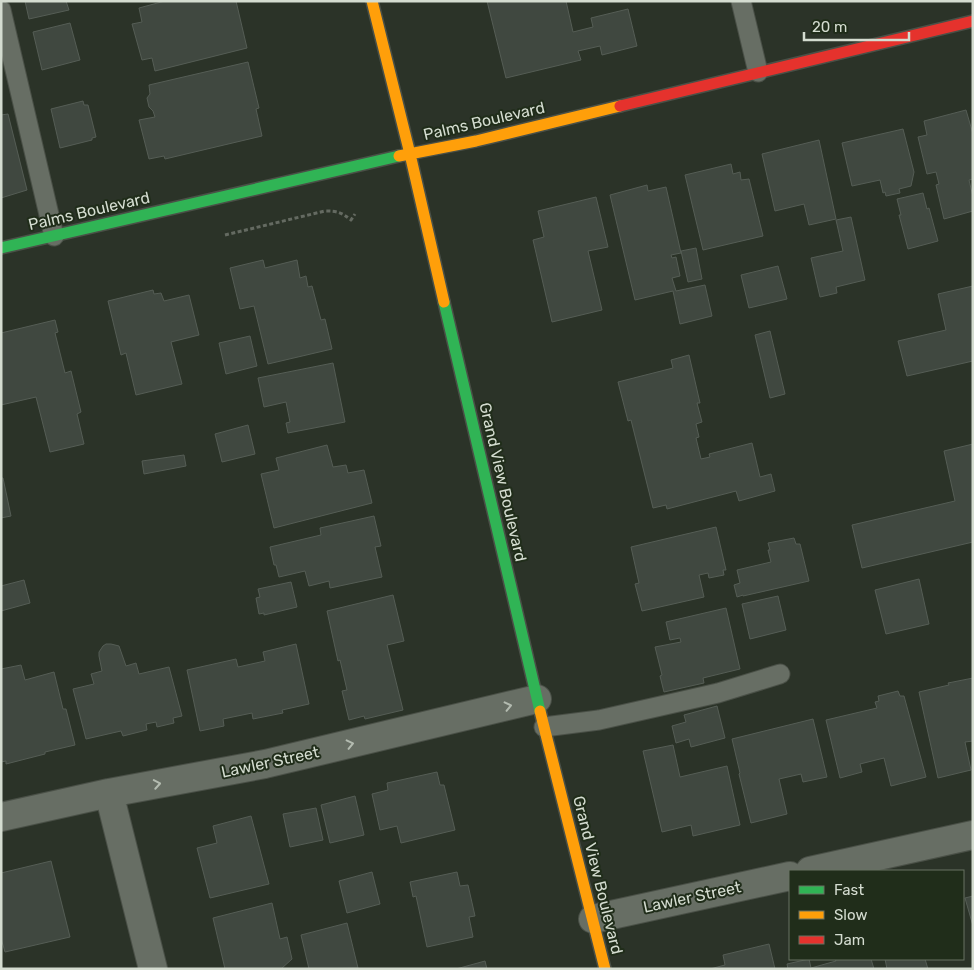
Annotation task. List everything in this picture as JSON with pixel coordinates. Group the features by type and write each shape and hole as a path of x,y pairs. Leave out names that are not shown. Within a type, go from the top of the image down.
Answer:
{"street":[{"name":"Grand View Boulevard","path":"372,1 410,154 537,699 605,969"},
{"name":"Palms Boulevard","path":"1,248 476,140 973,21"},
{"name":"Lawler Street","path":"1,818 109,793 265,764 537,699"},
{"path":"109,793 152,969"},
{"path":"815,870 973,835"},
{"name":"Lawler Street","path":"593,919 789,876"}],"lane":[{"path":"740,1 758,72"},
{"path":"1,10 54,236"},
{"path":"544,727 599,720 718,693 780,674"}],"path":[{"path":"226,235 325,211 343,213 350,220 355,214"}],"building":[{"path":"25,1 66,1 69,10 29,19"},
{"path":"165,1 236,1 247,48 155,71 152,58 142,60 132,24 142,22 139,8"},
{"path":"487,1 566,1 573,32 593,27 591,18 628,9 637,46 602,55 600,46 578,51 581,60 506,78"},
{"path":"70,23 80,60 42,70 33,32"},
{"path":"248,62 259,108 256,109 262,136 165,159 164,156 149,159 139,120 155,117 149,107 147,98 150,94 149,85"},
{"path":"83,101 84,105 88,105 96,137 92,138 92,140 60,148 51,109"},
{"path":"966,110 973,134 973,179 969,180 973,197 973,211 944,219 936,185 939,184 936,172 927,174 918,137 927,135 924,121"},
{"path":"8,114 27,190 1,198 1,115"},
{"path":"903,129 914,172 911,186 899,189 900,193 886,196 885,192 883,193 880,180 852,186 842,143"},
{"path":"819,140 836,219 809,225 804,204 775,211 762,154"},
{"path":"731,164 733,174 740,172 741,180 749,179 763,236 703,250 685,175"},
{"path":"647,185 648,191 666,187 681,253 671,255 672,258 676,257 680,276 672,278 676,291 705,285 712,316 680,324 673,291 635,300 610,195"},
{"path":"923,193 938,241 908,249 897,199"},
{"path":"596,197 608,247 588,251 602,310 552,322 533,240 544,237 538,211"},
{"path":"851,217 865,280 836,287 837,293 820,297 811,258 843,251 836,220"},
{"path":"696,248 702,279 688,282 681,251"},
{"path":"263,260 265,268 297,260 300,278 306,276 308,287 312,286 321,320 325,319 332,349 268,364 254,306 240,309 230,268"},
{"path":"778,266 787,299 749,308 741,275"},
{"path":"973,286 973,361 907,376 898,341 946,330 938,294"},
{"path":"153,290 154,294 161,293 164,301 189,295 199,335 171,342 182,384 136,395 126,353 121,355 108,301"},
{"path":"55,320 58,332 55,333 65,373 71,371 81,412 77,414 84,444 50,452 36,397 1,405 1,333"},
{"path":"770,331 785,394 770,398 755,335"},
{"path":"250,336 257,366 226,374 219,343"},
{"path":"689,355 700,403 697,403 702,422 696,424 699,437 696,438 701,459 710,457 709,454 752,443 760,477 771,474 775,491 739,501 736,491 667,509 666,505 653,508 631,420 628,421 618,382 673,368 671,360"},
{"path":"333,363 345,422 288,433 286,423 290,422 286,402 264,407 258,378"},
{"path":"248,425 255,454 222,462 215,434"},
{"path":"973,444 973,542 862,568 852,525 955,501 944,451"},
{"path":"327,445 333,467 346,465 348,473 364,470 372,503 274,528 261,474 279,470 276,458"},
{"path":"184,455 186,466 144,474 142,461"},
{"path":"1,478 3,478 11,516 1,518"},
{"path":"374,516 381,546 375,547 382,577 330,588 329,581 309,586 305,571 279,577 270,547 321,535 320,528"},
{"path":"716,527 726,570 723,570 724,575 709,578 708,573 699,575 704,597 642,611 635,584 639,583 631,547"},
{"path":"794,538 796,544 800,544 809,581 737,597 734,585 740,583 737,570 771,562 768,543"},
{"path":"919,579 929,624 886,634 875,590"},
{"path":"24,580 30,603 1,611 1,586"},
{"path":"291,582 297,607 264,615 264,613 259,614 256,598 260,597 258,589"},
{"path":"393,595 404,641 387,645 403,710 365,719 364,716 349,720 342,691 347,690 340,660 338,661 327,611"},
{"path":"778,596 786,630 750,639 742,604"},
{"path":"726,608 740,669 703,678 704,683 664,692 655,647 681,642 680,638 670,640 666,622"},
{"path":"106,644 119,646 126,666 136,663 139,674 169,667 182,716 173,718 174,723 157,727 156,722 146,724 147,730 123,736 121,731 86,739 73,689 94,684 91,674 102,671 99,652"},
{"path":"296,644 309,704 282,710 283,713 253,719 252,713 223,719 224,726 200,731 187,670 236,659 238,667 265,661 263,652"},
{"path":"21,665 25,680 54,672 63,709 66,709 75,745 6,764 6,761 1,762 1,669"},
{"path":"973,678 973,741 965,742 971,770 938,778 919,692"},
{"path":"898,691 900,696 904,696 926,777 891,786 884,758 860,764 862,772 840,778 826,720 877,708 875,702 879,701 878,696"},
{"path":"717,706 725,738 691,747 689,739 676,743 672,726 686,722 684,715"},
{"path":"813,719 827,777 803,782 801,774 779,779 787,814 751,823 732,739"},
{"path":"673,745 680,777 727,766 740,825 693,836 691,825 662,832 643,751"},
{"path":"437,772 440,785 444,785 455,830 401,843 397,826 380,830 372,794 388,790 387,783"},
{"path":"355,796 364,835 330,843 321,805"},
{"path":"316,808 323,840 290,847 283,814"},
{"path":"251,816 269,884 210,898 197,848 217,843 213,826"},
{"path":"51,861 70,937 5,952 1,938 1,873"},
{"path":"372,872 380,904 347,913 339,881"},
{"path":"457,872 460,886 468,885 475,916 469,917 473,937 427,947 416,896 413,897 410,882"},
{"path":"973,896 973,926 965,898"},
{"path":"272,903 280,939 287,937 292,959 281,969 225,969 213,918"},
{"path":"347,923 358,968 309,969 301,935"},
{"path":"769,944 775,969 710,969 725,965 723,955"},
{"path":"809,960 811,968 836,960 871,960 874,969 788,969 787,964"},
{"path":"885,960 925,960 928,969 887,969"},
{"path":"485,961 487,969 456,969"}],"traffic: fast":[{"path":"1,248 399,156"},
{"path":"444,302 540,711"}],"traffic: slow":[{"path":"372,1 444,302"},
{"path":"399,156 476,141 620,106"},
{"path":"540,711 605,969"}],"traffic: jam":[{"path":"620,106 973,21"}]}
